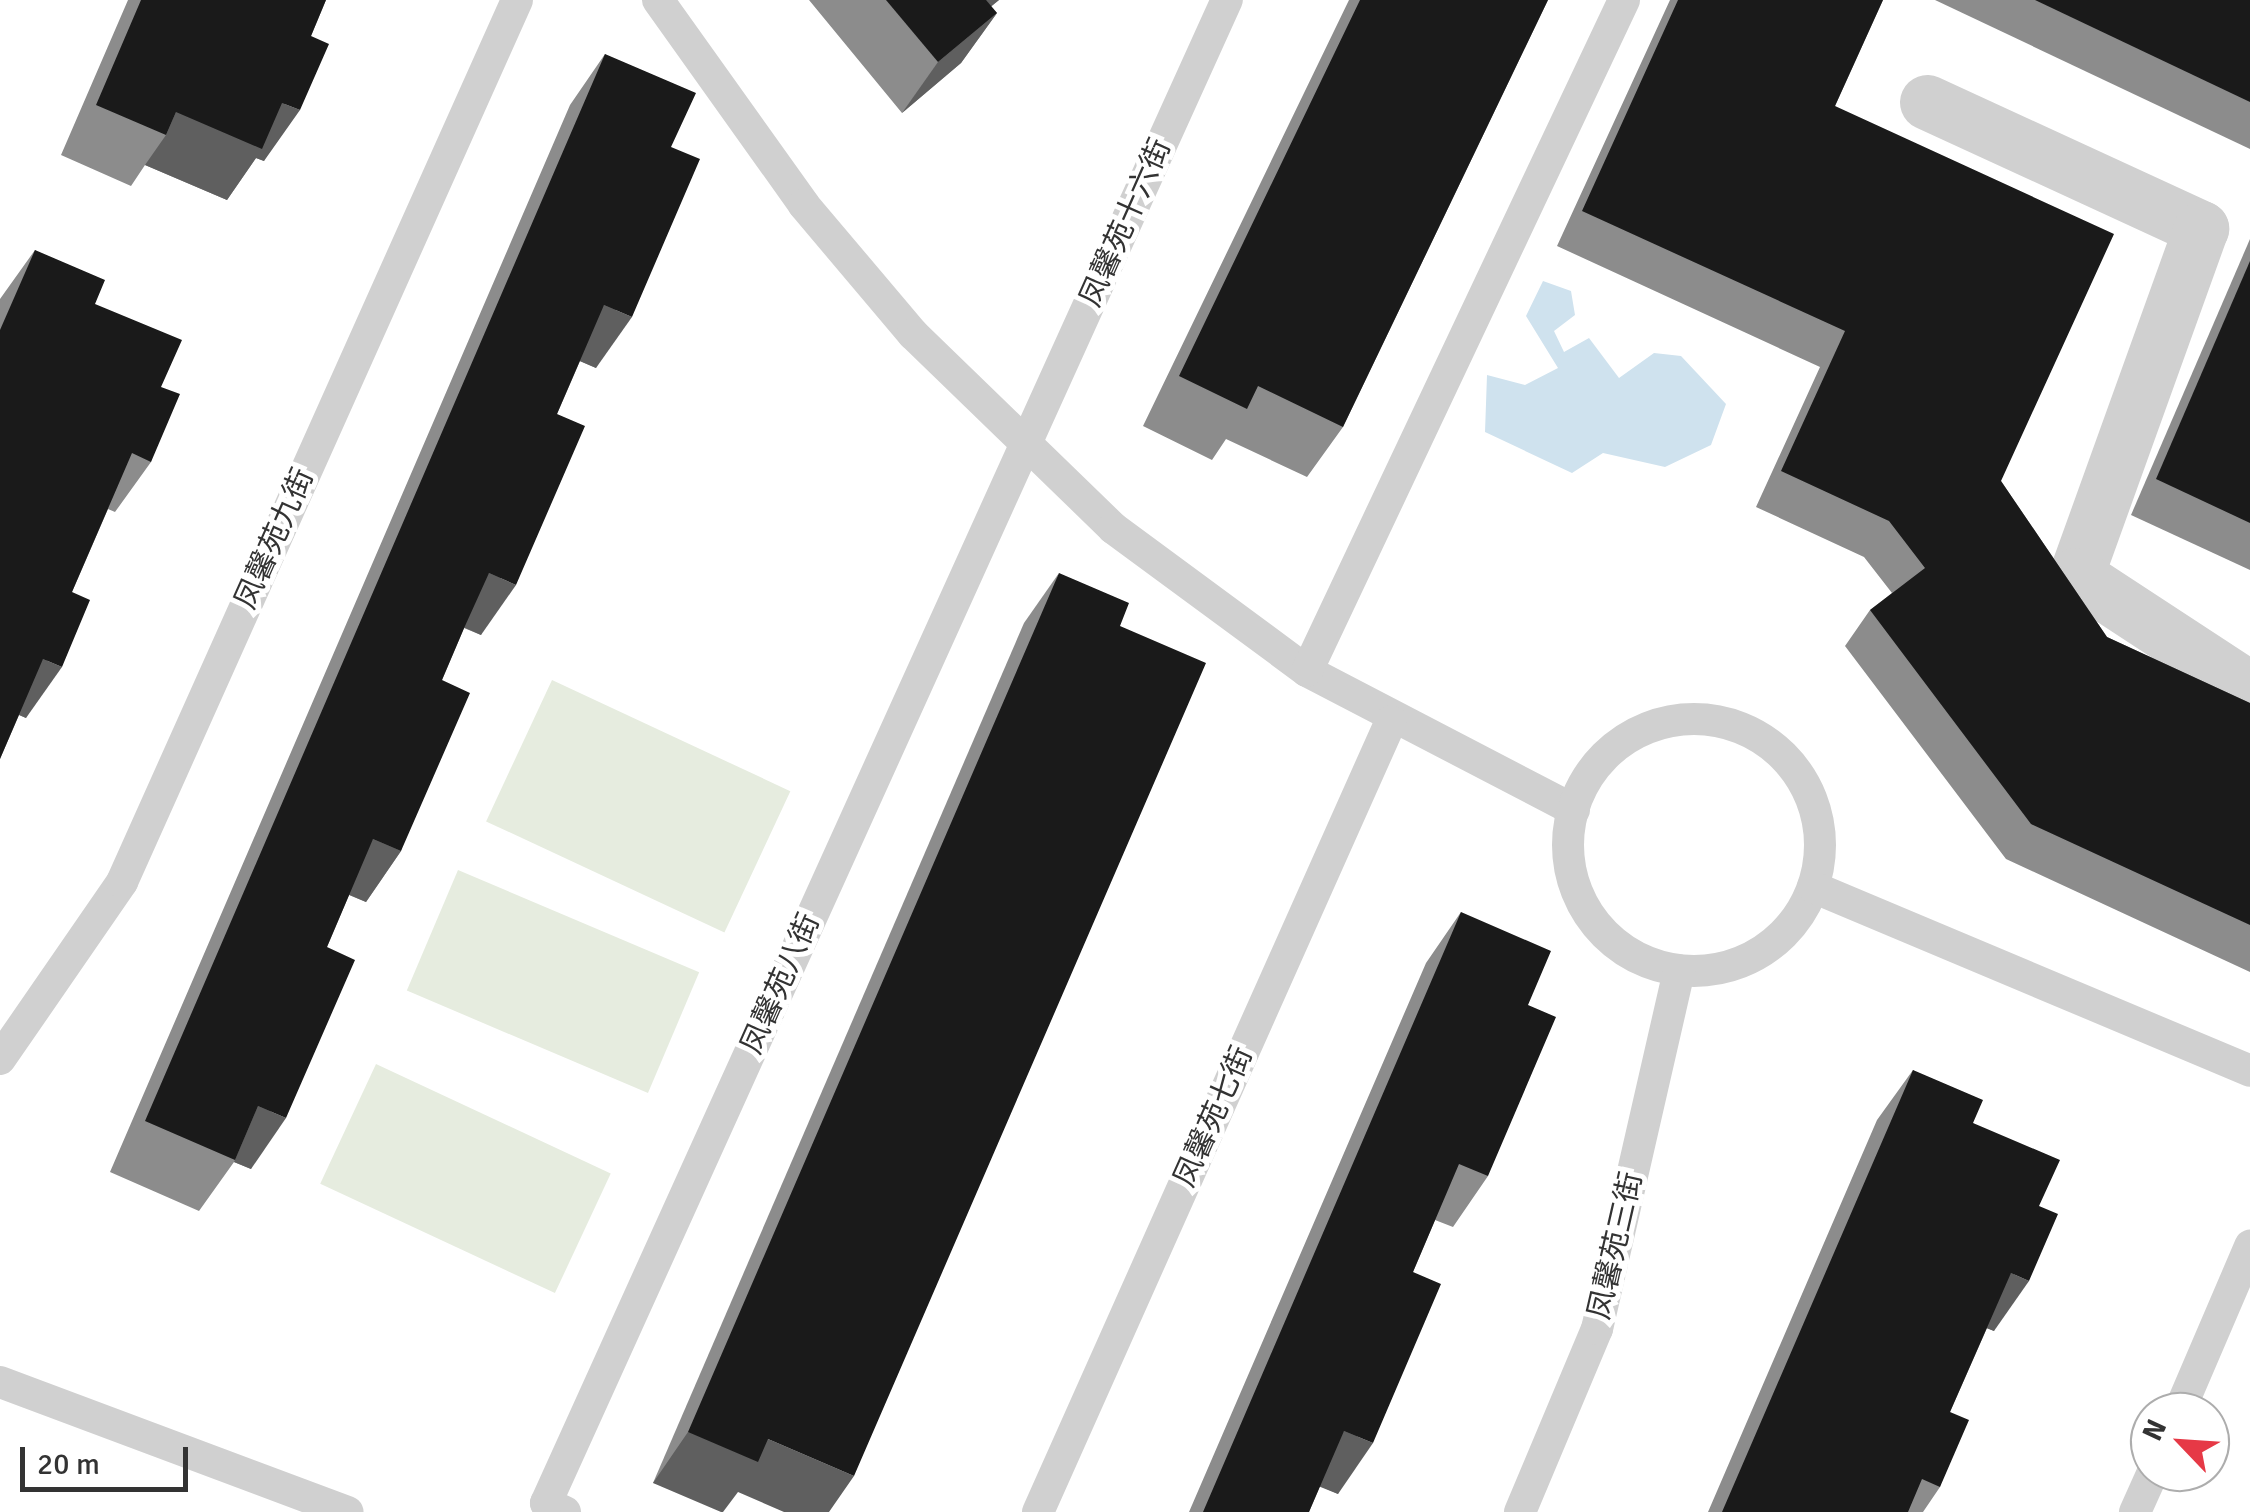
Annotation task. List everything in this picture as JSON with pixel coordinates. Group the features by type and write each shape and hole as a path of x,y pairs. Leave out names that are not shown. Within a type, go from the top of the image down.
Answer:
{"street":[{"path":"1927,102 2201,228 2076,575 2250,689"}],"lane":[{"name":"凤馨苑九街","path":"0,1059 52,996 122,882 518,0"},
{"path":"658,0 804,206 1025,446 1208,603 1307,671 1391,722 1574,810"},
{"name":"凤馨苑十六街","path":"1025,446 1227,0"},
{"path":"1307,671 1624,0"},
{"name":"凤馨苑八街","path":"565,1512 546,1503 1025,446"},
{"path":"1682,718 1724,721 1794,766 1814,804 1814,887 1770,947 1738,965 1680,970 1616,945 1586,914 1570,874 1574,810 1606,754 1640,730 1682,718"},
{"name":"凤馨苑七街","path":"1038,1512 1391,722"},
{"path":"1814,887 2250,1071"},
{"name":"凤馨苑三街","path":"1520,1512 1597,1329 1680,970"},
{"path":"2187,1392 2250,1246"},
{"path":"0,1382 348,1512"}],"shaded area":[{"path":"552,680 790,791 724,933 486,821"},
{"path":"458,870 699,972 648,1093 407,991"},
{"path":"376,1064 611,1173 555,1293 320,1184"}],"water":[{"path":"1543,281 1571,291 1575,315 1554,331 1564,352 1589,338 1619,378 1654,353 1681,356 1726,404 1711,445 1665,467 1603,453 1572,473 1485,432 1487,375 1525,385 1558,368 1526,316"}],"building":[{"path":"141,0 326,0 311,36 329,44 300,110 282,103 262,149 176,112 166,135 96,105"},
{"path":"886,0 986,0 997,13 938,62"},
{"path":"1360,0 1548,0 1343,427 1258,386 1247,409 1179,376"},
{"path":"1678,0 1883,0 1835,106 2114,234 2001,481 2107,637 2250,703 2250,925 2031,824 1870,610 1925,568 1889,521 1781,471 1845,331 1582,211"},
{"path":"2035,0 2250,0 2250,102"},
{"path":"605,54 696,93 671,147 700,159 632,317 604,305 557,414 585,426 516,585 489,573 465,626 442,680 470,693 401,851 373,839 327,947 355,960 286,1118 258,1106 235,1160 145,1121"},
{"path":"35,250 105,280 95,304 182,340 161,387 180,394 151,462 132,453 72,592 90,600 62,667 43,659 0,759 0,330"},
{"path":"2250,261 2250,523 2156,479"},
{"path":"1059,573 1129,603 1120,626 1206,663 854,1476 768,1439 758,1462 688,1432"},
{"path":"1461,912 1551,951 1528,1005 1556,1017 1488,1176 1459,1164 1413,1272 1441,1284 1373,1443 1344,1431 1309,1512 1203,1512"},
{"path":"1913,1070 1983,1100 1973,1123 2060,1160 2039,1206 2058,1214 2029,1281 2011,1273 1950,1412 1969,1420 1940,1487 1922,1479 1908,1512 1722,1512"}]}
